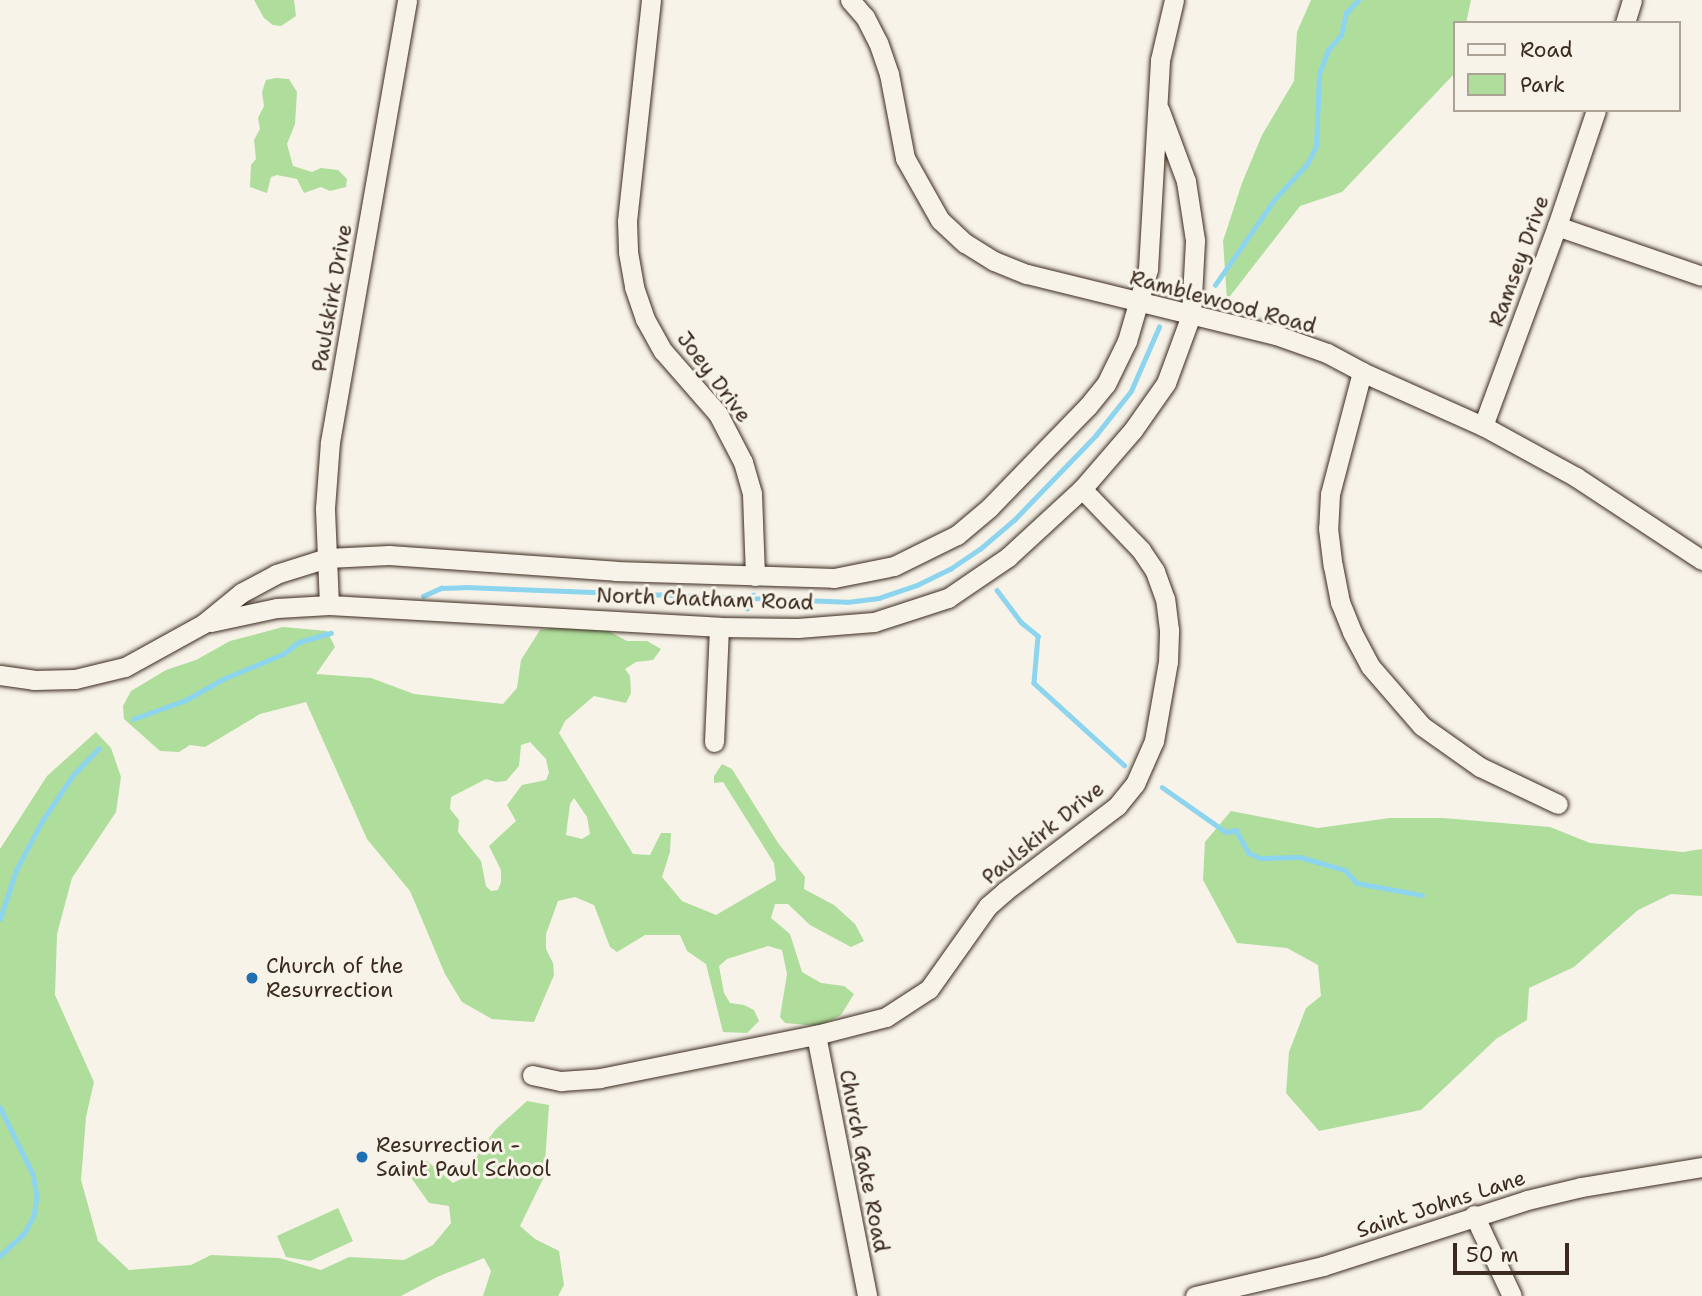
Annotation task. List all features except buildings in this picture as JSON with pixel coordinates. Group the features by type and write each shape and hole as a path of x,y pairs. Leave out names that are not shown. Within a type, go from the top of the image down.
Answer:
{"street":[{"name":"Paulskirk Drive","path":"329,605 326,485 330,442 407,0"},
{"name":"Joey Drive","path":"651,0 627,221 632,275 645,318 663,351 718,414 743,462 752,494 755,576"},
{"name":"Ramblewood Road","path":"850,0 865,16 878,42 889,74 905,158 940,220 965,243 994,261 1027,274 1302,343 1483,426 1576,477 1702,560"},
{"name":"North Chatham Road","path":"0,675 34,680 102,675 146,656 203,624 241,593 276,575 327,558 389,555 615,571 834,578 894,566 957,534 989,508 1106,384 1128,341 1140,303 1152,234 1160,60 1174,0"},
{"path":"1626,21 1632,0"},
{"name":"North Chatham Road","path":"203,624 277,608 329,605 719,627 838,626 874,622 910,613 948,598 982,577 1082,489 1166,383 1191,315 1195,240 1186,181 1159,107"},
{"name":"Ramsey Drive","path":"1483,426 1557,226 1594,112"},
{"path":"1557,226 1702,276"},
{"path":"1362,372 1329,494 1328,528 1333,566 1340,602 1352,632 1370,666 1422,726 1480,767 1558,804"},
{"name":"Paulskirk Drive","path":"532,1076 561,1081 600,1078 816,1035 886,1017 929,989 988,906 1117,806 1146,765 1154,741 1168,662 1170,629 1165,598 1155,571 1140,550 1082,489"},
{"path":"714,742 719,627"},
{"name":"Church Gate Road","path":"816,1035 867,1296"},
{"name":"Saint Johns Lane","path":"1195,1296 1322,1266 1474,1215 1581,1187 1702,1167"},
{"path":"1474,1215 1512,1296"}],"green space":[{"path":"254,0 294,0 296,16 281,26 273,25 264,18"},
{"path":"1311,0 1471,0 1466,21 1454,21 1454,74 1342,192 1300,206 1227,300 1223,241 1242,183 1262,135 1294,81 1297,32"},
{"path":"289,79 297,92 295,124 287,144 293,166 312,172 321,168 338,170 347,179 346,187 330,191 321,187 304,193 297,179 277,175 271,177 267,193 250,187 251,165 256,159 254,140 260,129 258,118 264,106 262,92 266,80"},
{"path":"574,624 605,629 627,641 647,641 661,649 653,660 636,662 625,669 630,676 631,693 626,703 594,696 565,721 559,733 633,854 650,855 661,833 671,833 670,852 662,877 682,901 716,915 776,880 774,863 723,782 714,783 714,776 722,764 732,769 778,843 805,877 804,889 834,905 855,924 864,941 851,947 810,925 788,904 775,904 771,918 790,934 802,972 821,983 844,986 854,994 841,1015 819,1026 785,1023 780,1017 787,974 782,950 768,946 727,959 719,966 724,993 730,1003 754,1010 759,1021 747,1033 723,1032 706,964 687,951 680,935 645,935 617,952 610,947 594,905 575,897 558,901 546,934 546,949 553,963 554,975 534,1022 492,1019 462,1002 445,974 410,891 367,839 306,702 260,714 205,747 190,745 179,752 160,751 124,719 123,706 131,691 166,670 196,660 230,641 283,627 327,631 335,647 316,674 371,678 414,694 503,704 517,688 521,660 540,630","holes":["530,742 546,759 549,773 546,780 522,785 507,805 516,821 489,846 501,870 498,890 491,891 486,886 481,861 458,832 459,820 450,809 451,797 486,779 506,781 519,766 521,745","574,798 587,817 590,834 582,839 566,835 570,804"]},
{"path":"96,732 111,748 121,777 116,812 72,878 57,934 55,995 94,1082 86,1117 81,1180 98,1241 129,1270 191,1265 211,1255 279,1258 321,1270 349,1257 404,1260 433,1245 451,1223 449,1206 429,1203 402,1165 427,1161 453,1183 469,1175 480,1150 496,1129 527,1101 549,1105 544,1177 520,1226 535,1239 559,1251 564,1285 558,1296 483,1296 491,1271 484,1258 437,1277 401,1296 0,1296 0,849 47,776"},
{"path":"1231,811 1318,828 1390,818 1443,818 1550,827 1590,843 1683,852 1702,849 1702,896 1671,894 1638,910 1574,967 1529,988 1527,1020 1496,1039 1421,1110 1319,1131 1286,1093 1289,1052 1306,1008 1321,996 1318,965 1287,948 1237,943 1203,880 1205,842"},
{"path":"338,1208 353,1241 310,1261 286,1257 277,1236"}],"waterway":[{"path":"1215,285 1274,200 1307,164 1316,146 1319,74 1328,50 1341,35 1346,13 1358,0"},
{"path":"423,596 441,588 464,587 847,602 879,598 917,585 950,569 980,549 1014,520 1096,435 1131,391 1159,327"},
{"path":"997,590 1021,622 1038,636 1034,683 1124,765"},
{"path":"747,609 747,600 753,595"},
{"path":"133,719 186,700 223,679 283,654 299,642 331,633"},
{"path":"0,919 16,870 42,821 73,775 99,748"},
{"path":"1162,787 1226,832 1236,830 1249,853 1260,858 1300,857 1345,870 1357,883 1422,895"},
{"path":"0,1107 33,1174 37,1197 34,1216 24,1234 0,1256"}],"place":[{"name":"Church of the Resurrection","path":"252,978"},
{"name":"Resurrection - Saint Paul School","path":"362,1157"}]}
